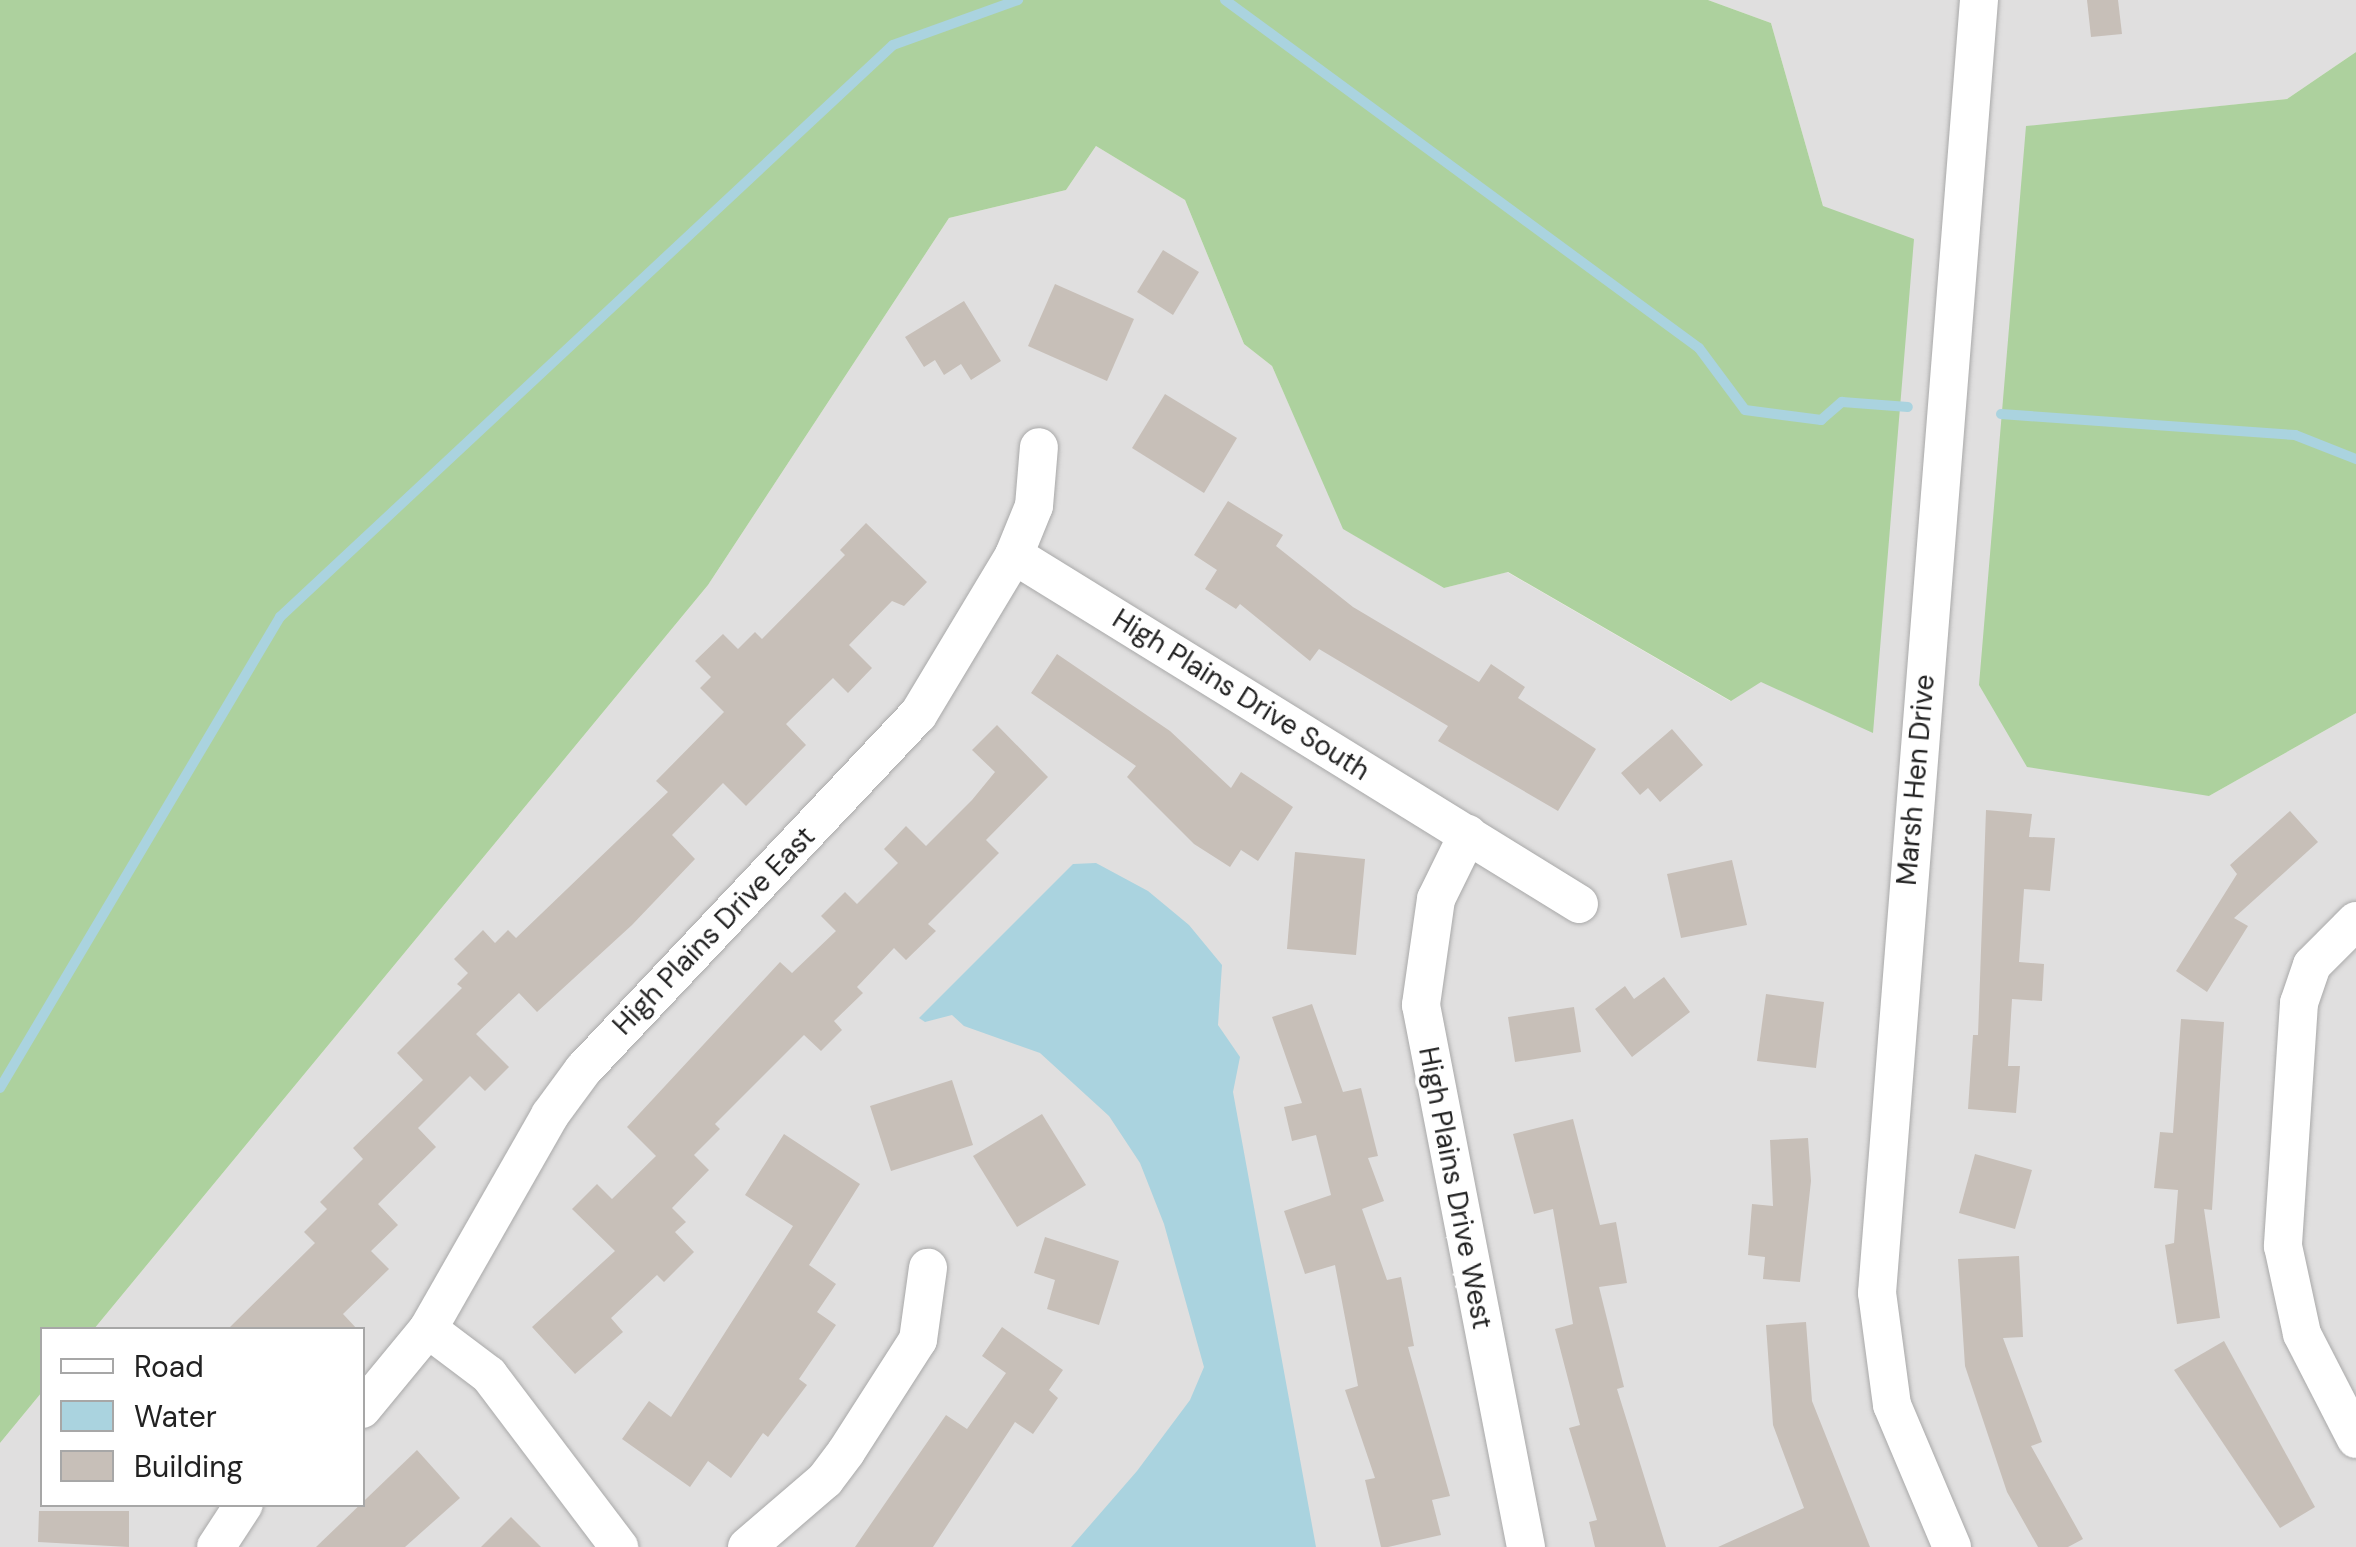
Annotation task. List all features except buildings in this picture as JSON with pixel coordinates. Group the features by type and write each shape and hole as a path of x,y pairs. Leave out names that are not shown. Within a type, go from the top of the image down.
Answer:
{"street":[{"name":"Marsh Hen Drive","path":"1952,1547 1892,1405 1877,1293 1979,0"},
{"name":"High Plains Drive East","path":"365,1405 428,1329 550,1115 583,1070 918,715 1014,555 1034,506 1039,447"},
{"name":"High Plains Drive South","path":"1014,555 1578,904"},
{"name":"High Plains Drive West","path":"1468,834 1436,899 1421,1004 1526,1547"},
{"path":"2356,922 2312,965 2299,1002 2283,1246 2302,1334 2356,1439"},
{"path":"747,1547 805,1499 846,1452 918,1340 928,1268"},
{"path":"428,1329 509,1398 619,1547"},
{"path":"216,1547 242,1507"}],"shaded area":[{"path":"1708,0 2356,0 2356,52 2287,99 2026,127 2209,796 2356,713 2356,1547 0,1547 0,1443 40,1394 40,1507 365,1507 365,1327 96,1327 708,585 949,218 1066,190 1096,146 1185,200 1244,344 1272,366 1344,529 1444,588 1507,572 1730,701 1760,681 1873,732 1823,206 1771,23"}],"green space":[{"path":"0,0 1708,0 1771,23 1823,206 1914,239 1873,733 1761,682 1731,701 1508,572 1444,588 1343,529 1272,366 1244,344 1185,200 1096,146 1066,190 949,218 708,585 96,1327 40,1327 40,1394 0,1443"},
{"path":"2356,52 2356,713 2209,796 2027,767 1979,685 2026,126 2287,99"}],"water":[{"path":"1096,863 1148,891 1189,925 1222,965 1218,1025 1240,1057 1233,1092 1316,1547 1071,1547 1137,1471 1190,1400 1204,1367 1164,1224 1140,1163 1109,1116 1040,1053 964,1026 952,1015 925,1022 919,1018 1073,864"}],"waterway":[{"path":"0,1088 280,617 893,45 1018,0"},
{"path":"1225,0 1699,348 1745,410 1821,420 1842,402 1908,407"},
{"path":"2001,414 2295,435 2356,459"}]}
